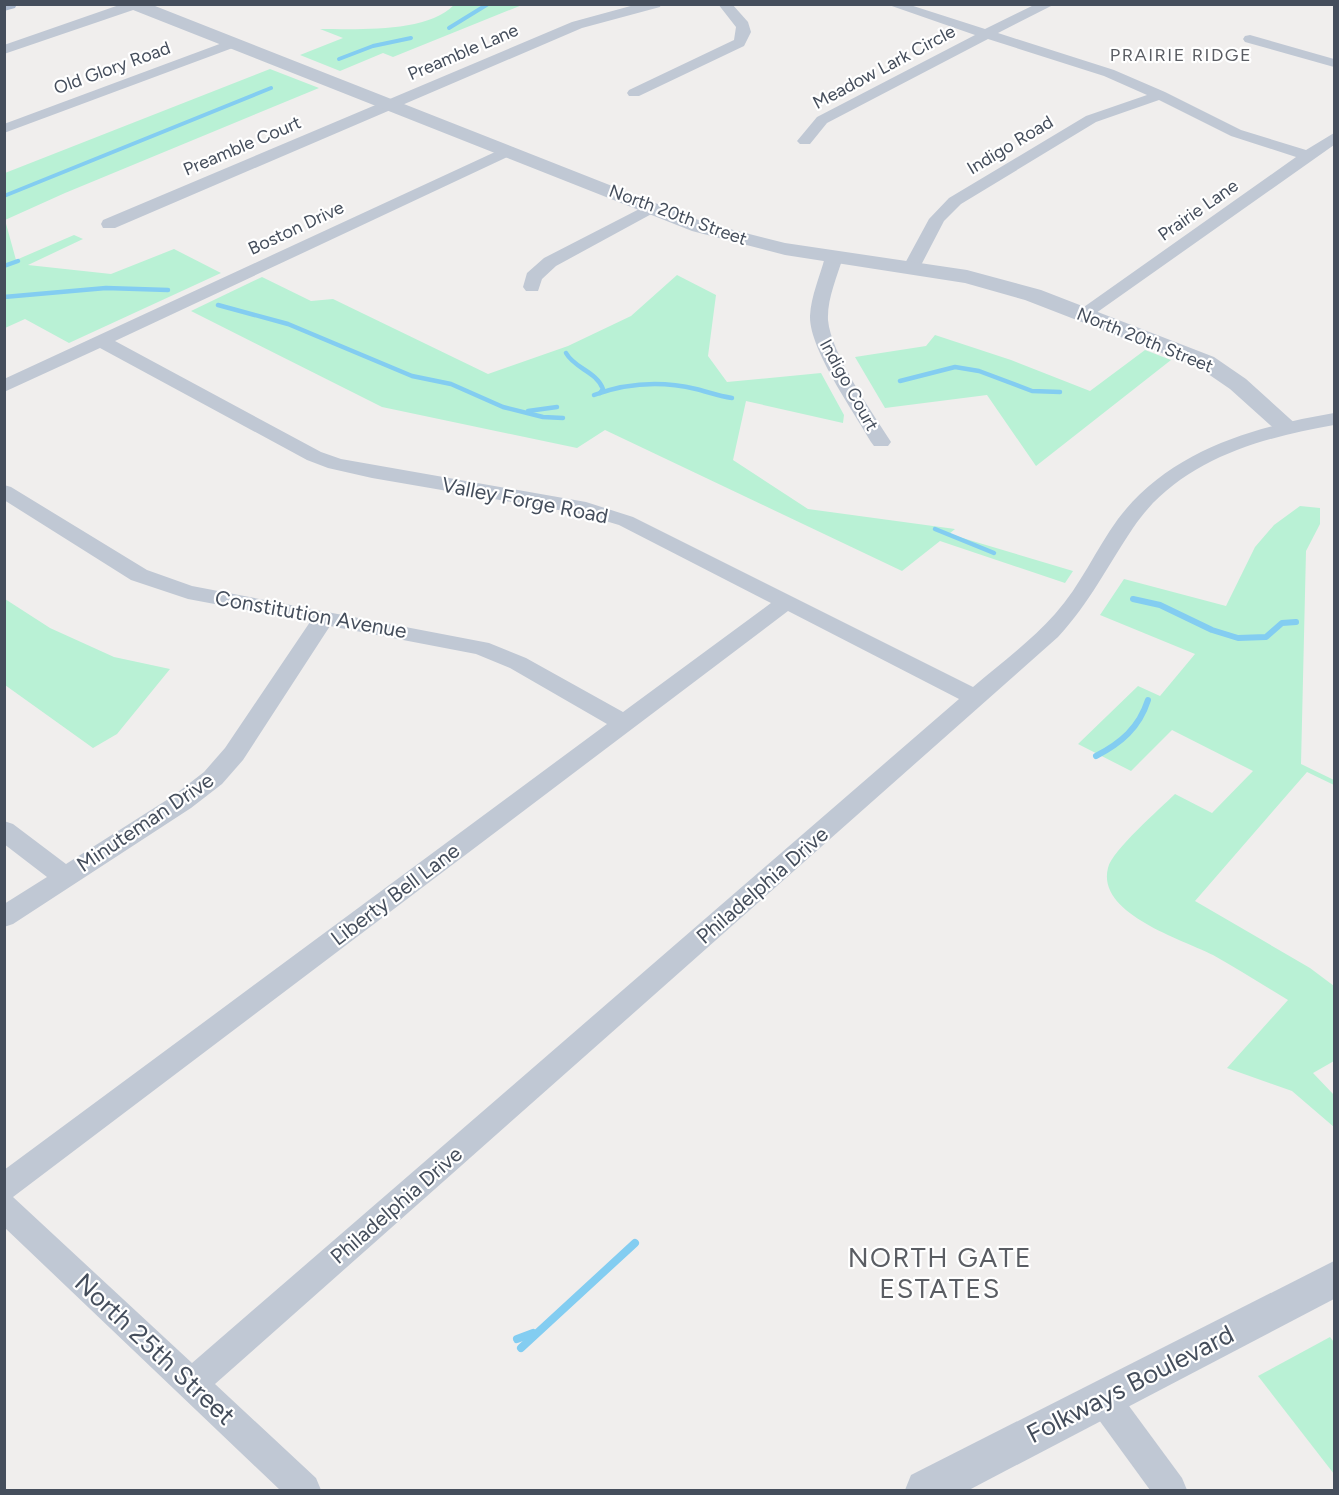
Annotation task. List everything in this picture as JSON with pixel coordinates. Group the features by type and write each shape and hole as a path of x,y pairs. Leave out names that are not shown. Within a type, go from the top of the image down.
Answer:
{"street":[{"name":"Preamble Lane","path":"390,104 577,25 655,4"},
{"path":"634,93 739,43 744,34 744,27 724,4"},
{"path":"892,4 1109,73 1160,95 1236,133 1309,156"},
{"name":"Meadow Lark Circle","path":"805,141 822,120 1049,4"},
{"name":"North 20th Street","path":"134,5 651,208 732,237 834,257 912,267 992,283 1083,314 1182,351 1215,367 1287,427"},
{"path":"4,50 134,5"},
{"path":"1250,39 1335,63"},
{"name":"Old Glory Road","path":"4,129 233,43"},
{"name":"Indigo Road","path":"912,267 937,219 955,201 1091,119 1160,95"},
{"name":"Preamble Court","path":"110,224 390,104"},
{"name":"Prairie Lane","path":"1083,314 1335,138"},
{"name":"Boston Drive","path":"100,341 508,151"},
{"path":"532,287 533,277 550,262 651,208"},
{"name":"Indigo Court","path":"834,257 820,308 820,332 881,442"},
{"path":"4,386 100,341"},
{"name":"Valley Forge Road","path":"100,341 328,461 372,472 602,512 626,521 975,697"},
{"name":"Philadelphia Drive","path":"193,1383 1068,615 1092,582 1128,520 1153,492 1209,455 1247,438 1287,427 1335,419"},
{"name":"Constitution Avenue","path":"4,491 129,569 154,582 188,591 453,641 494,652 623,723"},
{"name":"Liberty Bell Lane","path":"4,1187 786,602"},
{"name":"Minuteman Drive","path":"4,917 188,798 222,769 325,617"},
{"path":"4,830 65,877"},
{"name":"North 25th Street","path":"4,1208 193,1383 304,1491"},
{"name":"Folkways Boulevard","path":"926,1491 1335,1279"},
{"path":"1103,1398 1170,1491"}],"green space":[{"path":"454,5 522,5 393,57 383,53 340,71 300,55 343,38 320,29 372,29 409,25 427,21"},
{"path":"270,69 319,88 65,193 5,220 5,173"},
{"path":"5,220 16,260 74,235 83,239 28,265 111,274 174,249 221,273 69,343 25,319 5,328"},
{"path":"677,275 716,295 708,356 727,382 821,373 844,415 843,423 746,401 733,460 808,509 955,529 949,534 1073,571 1065,583 940,541 902,571 605,430 577,448 382,407 191,311 262,277 311,301 333,299 488,374 568,346 631,316"},
{"path":"935,335 1011,360 1090,391 1145,350 1171,360 1036,466 987,395 885,408 855,357 926,346"},
{"path":"1300,506 1320,508 1320,524 1306,551 1301,764 1334,780 1334,785 1307,772 1195,901 1310,968 1334,986 1334,1061 1313,1073 1334,1095 1334,1127 1292,1091 1227,1068 1288,1000 1213,955 1145,923 1128,912 1115,899 1108,884 1108,868 1111,860 1137,830 1175,794 1212,813 1253,771 1172,730 1131,771 1078,744 1138,686 1160,696 1195,654 1100,615 1124,579 1226,606 1255,547 1274,525"},
{"path":"5,599 50,628 114,657 170,669 117,734 93,748 5,685"},
{"path":"1330,1337 1334,1342 1334,1474 1258,1376"}],"waterway":[{"path":"449,28 488,4"},
{"path":"339,59 373,46 411,38"},
{"path":"4,196 271,88"},
{"path":"4,266 18,261"},
{"path":"4,297 106,288 168,290"},
{"path":"218,305 288,324 412,376 451,384 503,407 543,417 563,418"},
{"path":"566,353 575,363 596,378 603,389 600,393"},
{"path":"900,381 955,367 979,371 1032,391 1060,392"},
{"path":"600,393 619,388 657,384 683,386 732,398"},
{"path":"594,395 600,393"},
{"path":"528,411 557,407"},
{"path":"935,529 994,553"},
{"path":"1133,599 1160,605 1212,630 1238,638 1266,637 1282,623 1296,622"},
{"path":"1096,756 1128,734 1140,719 1148,700"},
{"path":"521,1348 635,1243"},
{"path":"517,1339 533,1333"}],"district":[{"name":"PRAIRIE RIDGE","path":"1181,55"},
{"name":"NORTH GATE ESTATES","path":"940,1272"}]}
